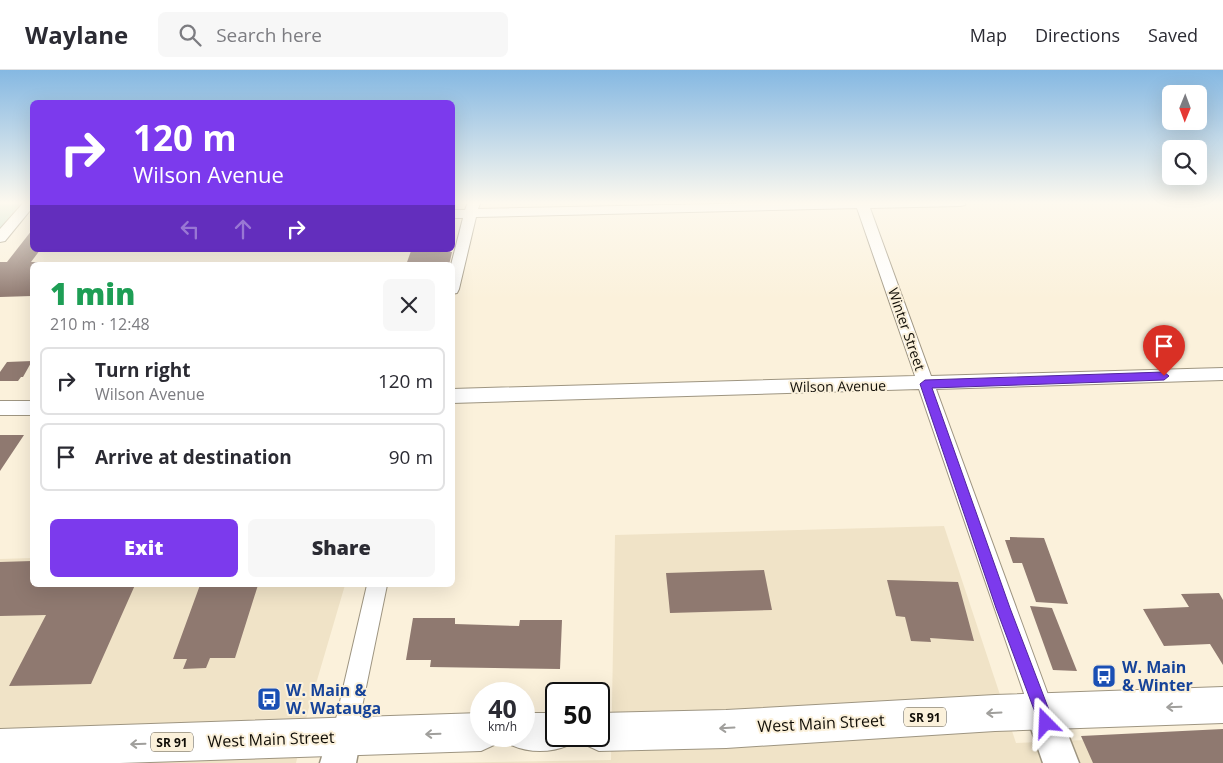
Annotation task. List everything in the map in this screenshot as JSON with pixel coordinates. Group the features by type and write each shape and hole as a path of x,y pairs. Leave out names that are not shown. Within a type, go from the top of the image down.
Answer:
{"main road":[{"name":"West Main Street","path":"610,732 726,729 1042,712 1223,705"},
{"path":"1042,712 1061,763"},
{"name":"West Main Street","path":"0,748 341,750 470,733"}],"street":[{"path":"455,277 465,234"},
{"name":"Winter Street","path":"873,234 1003,608 1042,712"},
{"name":"Wilson Avenue","path":"455,396 1223,374"},
{"path":"0,408 30,408"},
{"path":"341,750 377,587"}],"shaded area":[{"path":"944,526 1016,743 1223,734 1223,763 430,763 611,760 615,535"},
{"path":"30,558 30,587 344,587 308,711 296,763 0,763 0,559"}],"building":[{"path":"30,234 30,252 38,252 30,262 30,296 0,297 0,262 7,262"},
{"path":"411,252 452,252 450,262 407,262"},
{"path":"30,361 30,365 23,377 18,381 0,381 0,372 7,362"},
{"path":"0,435 24,435 0,471"},
{"path":"1010,537 1044,538 1068,604 1036,602 1022,563 1013,563 1005,540 1010,540"},
{"path":"30,561 30,587 134,587 91,684 9,686 46,615 0,616 0,562"},
{"path":"764,570 772,610 670,613 666,573"},
{"path":"887,580 958,582 974,641 930,638 931,642 911,641 905,617 896,616"},
{"path":"199,587 257,587 235,658 210,658 206,668 183,669 187,659 173,659"},
{"path":"1219,593 1223,600 1223,665 1210,644 1164,646 1143,609 1189,607 1181,594"},
{"path":"1030,606 1052,608 1077,671 1053,670"},
{"path":"413,618 455,618 455,624 519,626 520,620 562,620 560,669 430,667 431,660 406,660"},
{"path":"1223,729 1223,763 1093,763 1081,736"}],"place":[{"name":"W. Main & Winter","path":"1104,676"},
{"name":"W. Main & W. Watauga","path":"269,699"}],"route":[{"path":"1046,723 1003,608 925,384 1164,376"}]}
